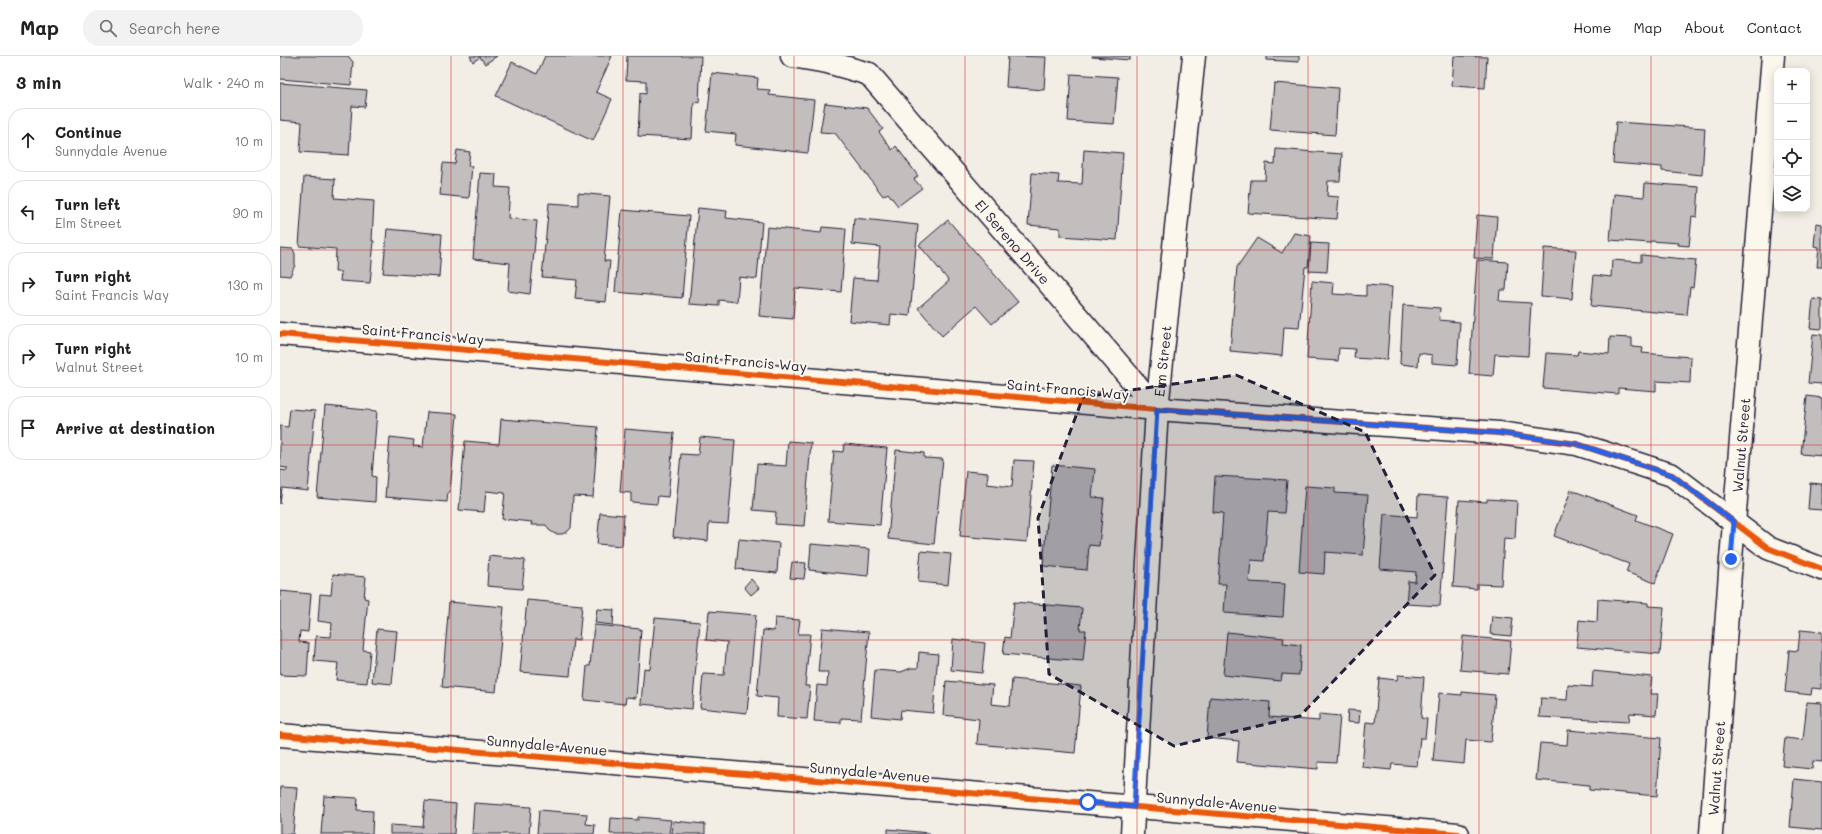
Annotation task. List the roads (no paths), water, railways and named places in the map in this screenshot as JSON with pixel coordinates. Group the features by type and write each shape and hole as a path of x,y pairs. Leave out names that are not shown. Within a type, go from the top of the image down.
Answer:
{"street":[{"path":"792,56 827,62 867,65"},
{"name":"Elm Street","path":"1132,834 1157,409 1194,56"},
{"name":"Walnut Street","path":"1710,834 1734,522 1773,56"},
{"name":"El Sereno Drive","path":"867,65 1157,409"},
{"name":"Saint Francis Way","path":"280,334 1157,409 1499,433 1577,444 1672,475 1768,548 1822,569"},
{"name":"Sunnydale Avenue","path":"280,735 1458,834"}]}
